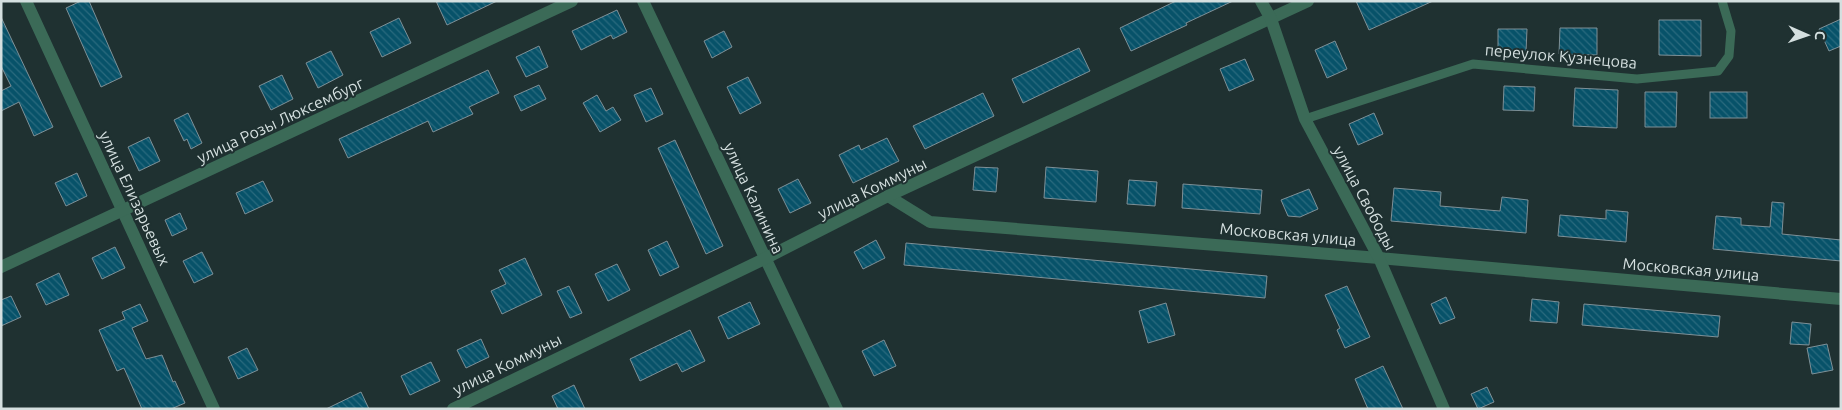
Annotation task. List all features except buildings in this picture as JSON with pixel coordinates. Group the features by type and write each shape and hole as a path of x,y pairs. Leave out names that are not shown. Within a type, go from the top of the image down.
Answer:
{"street":[{"name":"улица Елизарьевых","path":"26,1 214,409"},
{"name":"улица Розы Люксембург","path":"1,267 572,1"},
{"name":"улица Калинина","path":"642,1 837,409"},
{"name":"улица Свободы","path":"1262,1 1271,19 1305,120 1379,258 1444,409"},
{"name":"улица Коммуны","path":"452,409 764,259 888,196 1308,1"},
{"name":"Московская улица","path":"888,196 930,222 1379,258 1841,299"}],"lane":[{"name":"переулок Кузнецова","path":"1305,120 1473,64 1637,79 1718,70 1729,56 1731,31 1722,1"}]}
